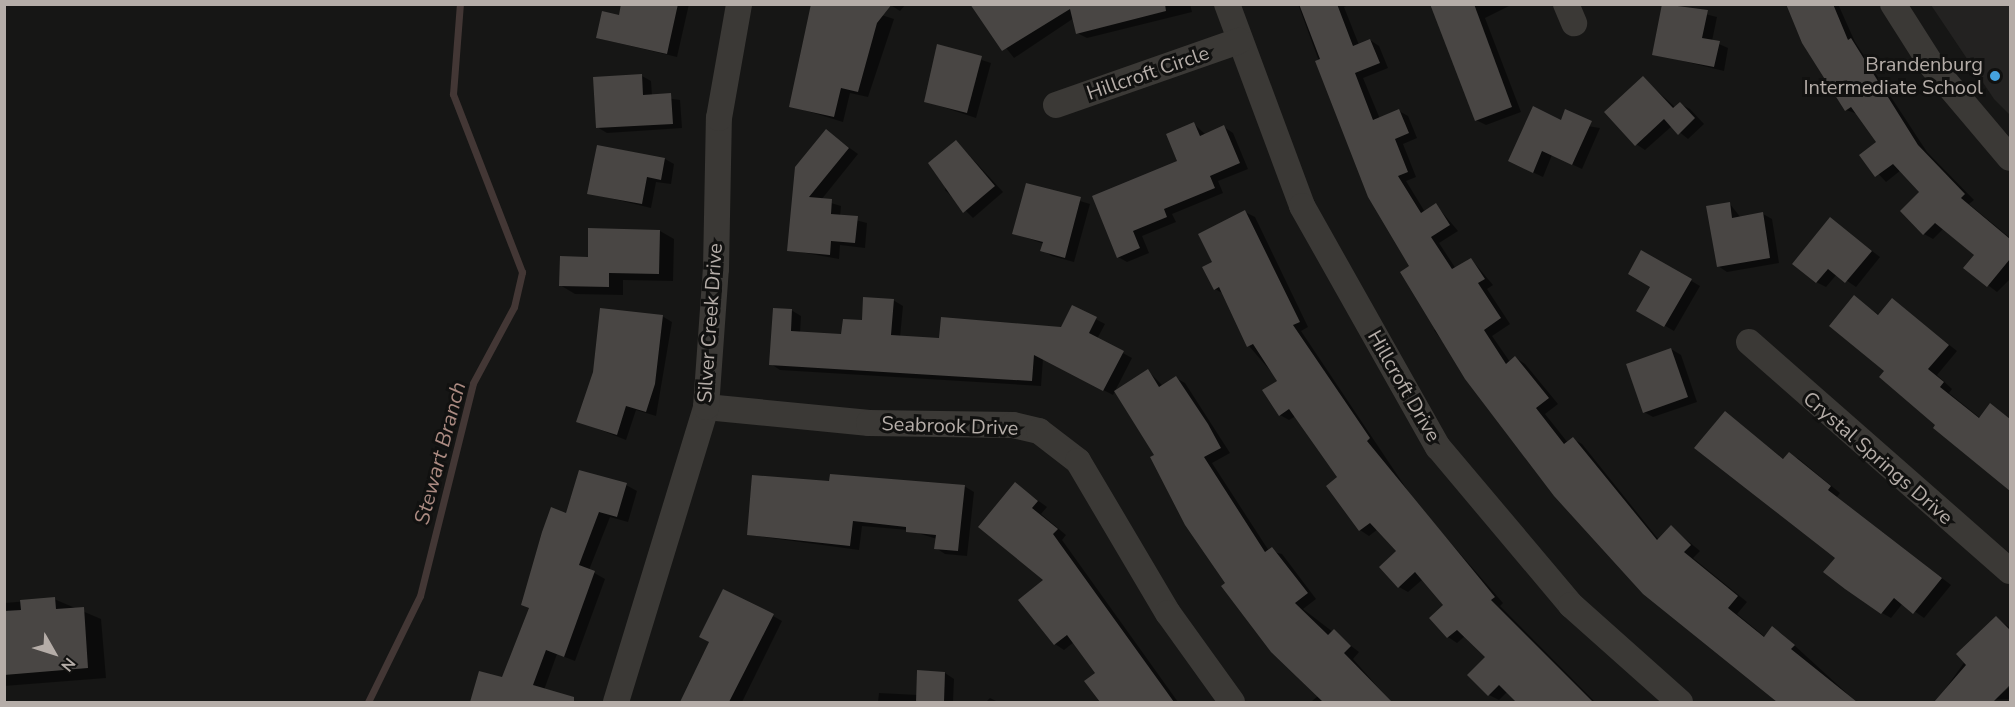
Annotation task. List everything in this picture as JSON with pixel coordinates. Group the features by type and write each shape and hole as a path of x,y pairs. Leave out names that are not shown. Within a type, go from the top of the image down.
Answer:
{"street":[{"name":"Silver Creek Drive","path":"616,702 706,407 716,269 719,118 739,4"},
{"name":"Hillcroft Drive","path":"1227,4 1302,206 1438,447 1571,605 1680,702"},
{"path":"1893,4 1933,67 2010,159"},
{"name":"Hillcroft Circle","path":"1056,105 1239,41"},
{"name":"Crystal Springs Drive","path":"1749,342 2010,571"},
{"name":"Seabrook Drive","path":"706,407 869,423 1014,425 1039,432 1078,461 1168,613 1232,702"}],"shaded area":[{"name":"Brandenburg Intermediate School","path":"1931,5 2010,5 2010,115 1994,99"}],"building":[{"path":"621,4 678,4 667,54 596,38 602,11 619,15"},
{"path":"811,4 892,4 877,23 858,92 841,88 834,117 789,107"},
{"path":"970,4 1165,4 1166,11 1076,34 1070,9 1002,51"},
{"path":"1299,4 1337,4 1353,46 1370,39 1380,63 1355,73 1373,120 1399,109 1409,133 1395,139 1408,172 1398,176 1421,213 1436,203 1450,225 1431,237 1452,269 1471,258 1485,279 1478,283 1501,318 1484,330 1506,364 1515,356 1549,398 1536,408 1564,444 1573,437 1657,540 1671,525 1691,545 1684,552 1738,596 1728,608 1764,637 1772,626 1795,645 1791,649 1857,702 1777,702 1643,594 1554,496 1465,379 1400,272 1409,266 1368,197 1315,61 1320,59"},
{"path":"1430,4 1474,4 1512,107 1475,121"},
{"path":"1662,4 1708,10 1702,38 1720,41 1714,67 1652,55"},
{"path":"1786,4 1833,4 1848,40 1851,38 1918,145 1965,194 1961,198 2010,239 2010,259 1987,287 1963,268 1974,255 1935,223 1923,235 1900,211 1919,192 1893,164 1875,177 1859,155 1876,142 1851,107 1845,111 1802,43"},
{"path":"937,44 982,56 967,113 924,102"},
{"path":"642,74 643,95 671,93 673,124 596,128 593,77"},
{"path":"1643,76 1673,108 1680,102 1695,118 1678,135 1664,119 1635,146 1604,112"},
{"path":"1533,106 1561,120 1565,109 1592,121 1572,165 1542,151 1533,173 1508,161"},
{"path":"1194,122 1200,136 1224,125 1240,163 1210,176 1215,188 1164,209 1167,217 1133,231 1140,248 1117,258 1092,196 1177,161 1166,134"},
{"path":"826,129 849,148 809,197 832,199 831,214 858,216 855,243 831,241 830,255 787,251 795,167"},
{"path":"956,140 995,186 963,213 928,163"},
{"path":"597,145 665,158 661,180 647,177 642,204 587,194"},
{"path":"1026,183 1081,197 1065,258 1040,251 1043,242 1012,234"},
{"path":"1730,202 1732,218 1763,212 1770,258 1717,267 1706,206"},
{"path":"1245,210 1300,322 1293,325 1370,438 1367,441 1495,597 1491,600 1593,702 1516,702 1499,685 1488,696 1467,675 1485,657 1457,630 1447,638 1429,618 1443,605 1415,572 1398,588 1379,567 1396,551 1370,523 1359,531 1326,486 1337,477 1289,409 1279,416 1262,390 1277,381 1253,344 1247,347 1219,287 1214,290 1202,267 1212,262 1198,234"},
{"path":"1830,217 1872,251 1845,283 1828,269 1816,283 1792,264"},
{"path":"588,228 660,230 659,274 609,273 609,287 559,286 560,256 588,257"},
{"path":"1641,250 1692,279 1664,327 1636,311 1650,287 1628,274"},
{"path":"1854,295 1878,315 1892,298 1949,345 1928,369 1944,382 1940,387 1979,418 1990,403 2010,419 2010,491 1933,428 1935,425 1879,377 1884,371 1829,326"},
{"path":"863,297 894,299 891,335 939,338 941,317 1061,327 1072,305 1097,317 1089,333 1124,351 1103,391 1034,355 1032,381 769,365 773,308 792,309 791,331 841,334 843,319 862,320"},
{"path":"600,308 663,315 655,384 646,412 626,406 617,435 576,422 593,372"},
{"path":"1671,348 1688,397 1643,413 1626,364"},
{"path":"1148,369 1159,387 1176,376 1208,424 1221,448 1204,457 1265,552 1272,547 1308,593 1295,603 1328,635 1334,629 1351,646 1344,653 1392,702 1323,702 1271,652 1221,586 1225,583 1185,525 1150,457 1154,455 1114,391"},
{"path":"1725,411 1783,459 1789,452 1831,486 1828,490 1942,578 1913,614 1894,598 1881,614 1845,589 1823,572 1835,558 1694,448"},
{"path":"579,470 627,483 617,517 599,512 579,565 595,571 564,657 546,650 533,685 574,697 574,702 470,702 479,671 502,677 529,608 521,605 551,507 566,513"},
{"path":"830,474 965,485 958,551 934,549 936,535 906,532 906,527 853,521 850,546 747,535 752,475 829,481"},
{"path":"1015,482 1038,501 1032,508 1058,529 1053,534 1174,702 1100,702 1084,681 1095,673 1067,635 1054,645 1018,600 1043,580 978,527"},
{"path":"723,589 774,614 729,702 680,702 709,642 699,637"},
{"path":"55,597 56,609 84,607 88,668 4,675 4,611 21,610 20,600"},
{"path":"1996,616 2010,630 2010,685 1993,702 1934,702 1966,665 1956,654"},
{"path":"917,670 945,672 944,702 916,702"}],"waterway":[{"name":"Stewart Branch","path":"368,702 420,596 473,383 514,307 522,272 453,94 460,4"}],"place":[{"name":"Brandenburg Intermediate School","path":"1995,76"}]}
